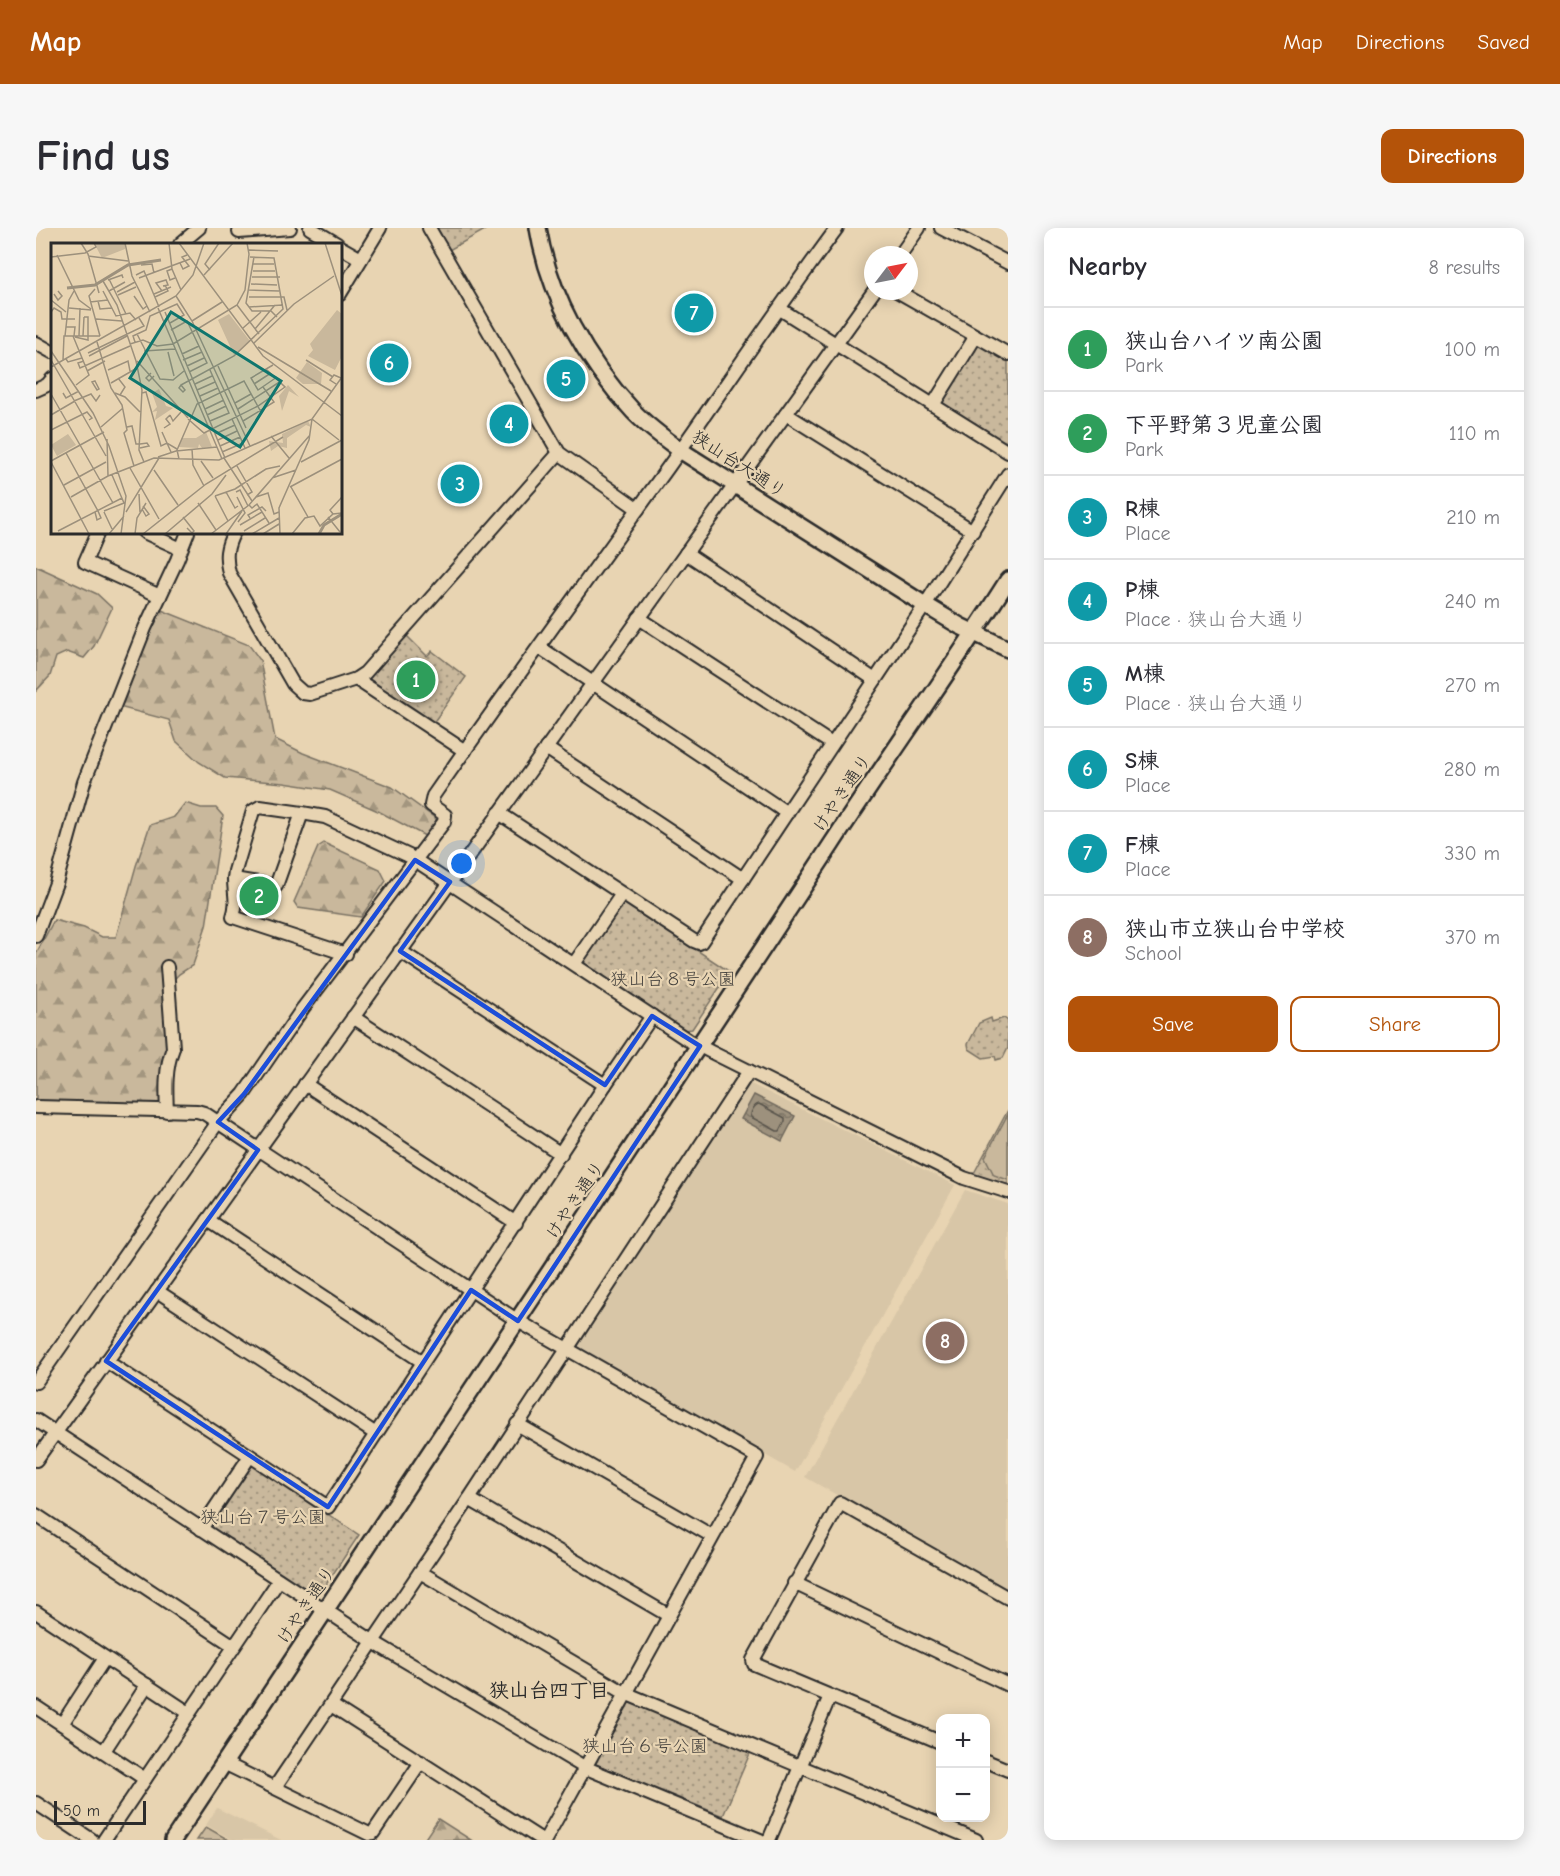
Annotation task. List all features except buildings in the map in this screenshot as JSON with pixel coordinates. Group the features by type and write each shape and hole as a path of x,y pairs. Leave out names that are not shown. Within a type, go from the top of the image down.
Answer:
{"street":[{"path":"179,228 194,232"},
{"path":"240,235 290,228"},
{"path":"310,228 334,243"},
{"path":"342,291 380,228"},
{"path":"429,228 559,453 638,508"},
{"name":"狭山台大通り","path":"538,228 557,296 587,350 635,413 680,450 734,485 925,605 1008,649"},
{"path":"36,1382 218,1122 244,1094 286,1032 444,822 445,815 431,802 538,647 680,450 750,347 837,228"},
{"path":"907,246 920,228"},
{"path":"941,228 1008,263"},
{"path":"181,243 194,232"},
{"path":"342,248 361,259"},
{"path":"36,1460 868,300"},
{"path":"913,300 1008,354"},
{"path":"780,309 1008,452"},
{"path":"933,405 976,336"},
{"path":"36,344 51,352"},
{"path":"36,390 51,381"},
{"path":"786,414 973,531"},
{"path":"233,534 226,548 225,560 229,573 293,684 303,693 310,694 357,679 372,666 559,453"},
{"path":"499,813 699,943 925,605 1008,474"},
{"path":"97,534 86,562 160,596"},
{"path":"148,534 181,549"},
{"path":"36,936 56,883 84,782 187,534"},
{"path":"686,553 875,680"},
{"name":"けやき通り","path":"173,1840 1008,580"},
{"path":"639,618 832,744"},
{"path":"538,647 787,813"},
{"path":"357,679 465,751"},
{"path":"546,748 743,879"},
{"path":"346,954 233,917 238,903 234,889 235,871 253,811 260,807 325,817 415,860 700,1046 964,1178 1008,1192"},
{"path":"234,879 276,886 302,813"},
{"path":"574,964 622,894"},
{"path":"400,951 605,1085"},
{"path":"167,967 172,1048 168,1066 167,1111"},
{"path":"106,1361 328,1507 652,1016"},
{"path":"353,1017 561,1154"},
{"path":"275,1787 469,1499 749,1071"},
{"path":"305,1084 516,1223"},
{"path":"36,1107 204,1113 518,1321 757,1457 543,1840 331,1706"},
{"path":"208,1220 423,1362"},
{"path":"157,1291 376,1434"},
{"path":"36,1420 374,1642 584,1767 760,1840"},
{"path":"517,1424 712,1536"},
{"path":"201,1529 249,1456"},
{"path":"469,1499 668,1615"},
{"path":"936,1740 753,1663 753,1660 840,1503 1008,1598"},
{"path":"36,1515 234,1646"},
{"path":"420,1572 625,1694 976,1840"},
{"path":"104,1840 279,1580"},
{"path":"794,1583 1008,1685"},
{"path":"36,1612 189,1713"},
{"path":"62,1724 105,1658"},
{"path":"104,1751 147,1685"},
{"path":"769,1840 830,1696"},
{"path":"36,1707 145,1779"},
{"path":"224,1763 369,1834 374,1833 421,1762"},
{"path":"990,1763 1008,1770"},
{"path":"36,1803 92,1840"}],"highlighted area":[{"path":"415,860 450,882 400,951 605,1085 652,1016 700,1046 518,1321 471,1290 328,1507 106,1361 258,1150 218,1122 244,1094"}],"shaded area":[{"path":"751,1084 955,1185 795,1472 578,1349 577,1343 747,1085"},
{"path":"965,1190 1008,1204 1008,1592 805,1477"},
{"path":"217,1808 281,1840 233,1840 206,1825"}],"green space":[{"path":"437,228 484,228 485,230 449,250"},
{"path":"981,344 1008,360 1008,446 943,404 942,399 975,345"},
{"path":"36,566 97,594 112,608 94,646 84,658 67,652 56,657 50,676 36,691"},
{"path":"159,609 249,645 260,660 275,739 303,753 392,787 435,818 436,824 425,836 378,811 330,790 225,778 199,762 176,741 169,720 119,707"},
{"path":"406,635 427,656 432,651 466,677 433,723 370,682 368,678"},
{"path":"185,803 201,808 216,808 223,816 206,926 193,965 179,974 163,991 167,1048 162,1104 36,1100 36,954 54,920 84,928 102,937 116,937 150,825 174,817"},
{"path":"324,843 380,869 386,881 361,917 298,908 294,902 318,847"},
{"path":"241,884 277,890 271,905 252,900 244,895 237,888"},
{"name":"狭山台８号公園","path":"620,904 627,904 730,972 692,1029 684,1030 585,964 584,959"},
{"path":"991,1018 992,1022 1004,1018 1008,1021 1008,1048 1003,1058 996,1060 995,1056 983,1058 969,1049 968,1044 979,1023"},
{"path":"1008,1110 1008,1187 973,1175"},
{"path":"1008,1114 1008,1180 994,1175 985,1157"},
{"name":"狭山台７号公園","path":"254,1465 359,1535 319,1595 312,1596 212,1530 211,1523 248,1468"},
{"name":"狭山台６号公園","path":"630,1700 751,1751 723,1816 595,1764 594,1759 625,1702"},
{"path":"438,1819 471,1840 424,1840"},
{"path":"206,1827 229,1840 197,1840"}],"water":[{"path":"754,1095 795,1116 782,1141 741,1119"}],"place":[{"name":"F棟","path":"694,313"},
{"name":"S棟","path":"389,363"},
{"name":"M棟","path":"566,379"},
{"name":"P棟","path":"509,424"},
{"name":"R棟","path":"460,484"},
{"name":"狭山台ハイツ南公園","path":"416,680"},
{"name":"下平野第３児童公園","path":"259,896"},
{"name":"狭山市立狭山台中学校","path":"945,1341"}],"district":[{"name":"狭山台四丁目","path":"549,1690"}]}
